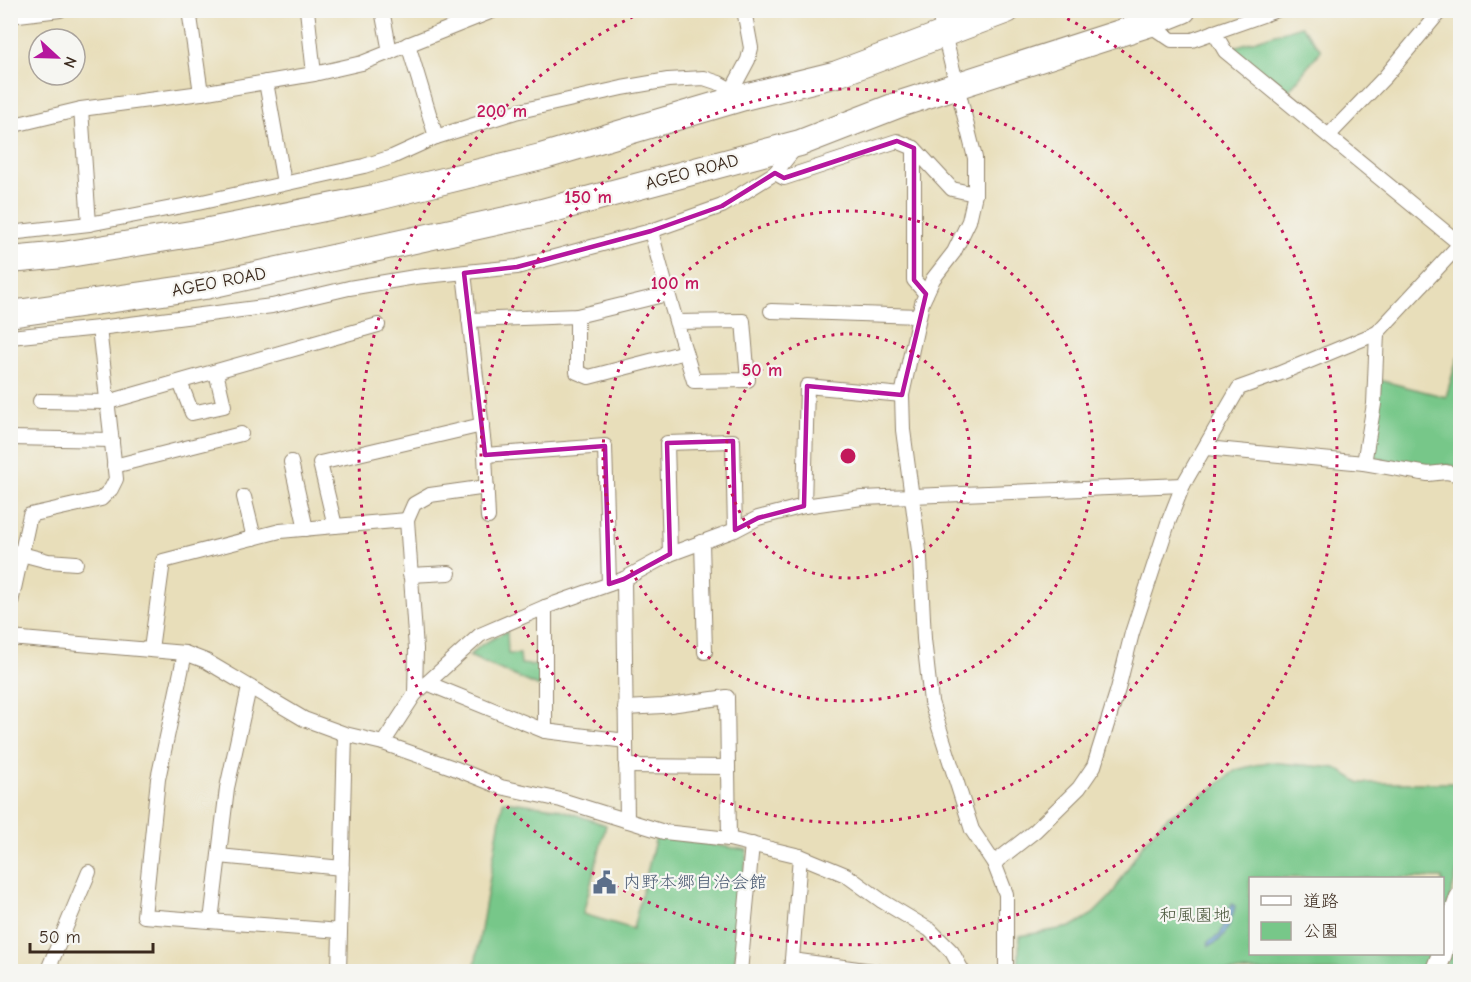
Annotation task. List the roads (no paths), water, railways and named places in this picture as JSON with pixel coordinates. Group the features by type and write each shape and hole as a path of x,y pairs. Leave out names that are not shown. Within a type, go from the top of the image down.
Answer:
{"highway":[{"path":"10,260 63,255 374,198 542,157 738,94 837,74 941,22 1007,10"},
{"name":"AGEO ROAD","path":"10,314 205,286 542,212 800,143 903,103 1148,24 1183,10"}],"street":[{"path":"10,16 60,10"},
{"path":"189,10 201,93"},
{"path":"307,10 314,74"},
{"path":"382,10 390,52"},
{"path":"10,233 89,224 364,166 392,157 436,137 515,112 645,84 704,78 719,83 738,94 751,48 744,10"},
{"path":"1148,24 1172,40 1192,40 1277,10"},
{"path":"1329,135 1385,77 1441,10"},
{"path":"10,126 81,109 201,93 314,74 362,63 486,12"},
{"path":"941,22 975,158 975,194 969,221 954,252 933,279 919,316 902,395 903,430 920,558 924,639 931,702 972,830 994,863 1006,894 1006,972"},
{"path":"994,863 1035,831 1079,788 1094,766 1118,689 1132,633 1168,523 1183,485 1239,388 1377,333 1461,244 1225,51 1214,33"},
{"path":"408,44 436,137"},
{"path":"266,82 284,183"},
{"path":"81,109 89,224"},
{"path":"775,173 784,178 897,141 914,148 952,189 975,194"},
{"path":"10,337 272,306 349,288 517,267 651,231 722,206 775,173 800,143"},
{"path":"914,148 914,280 926,294"},
{"path":"651,231 667,294 694,381 748,380 743,321 676,322"},
{"path":"464,273 485,455 488,517"},
{"path":"469,320 577,316 667,294"},
{"path":"771,311 919,316"},
{"path":"577,316 577,372 589,377 685,352"},
{"path":"40,401 108,402 378,325"},
{"path":"10,607 16,553 30,515 101,499 111,489 116,479 99,328"},
{"path":"1364,463 1374,404 1377,333"},
{"path":"180,382 192,413 224,406 216,372"},
{"path":"804,506 807,386 902,395"},
{"path":"335,526 320,463 482,425"},
{"path":"114,466 241,434"},
{"path":"10,438 112,440"},
{"path":"670,554 667,443 733,441 735,530"},
{"path":"485,455 605,446 609,584"},
{"path":"1206,448 1364,463 1428,474 1446,472 1461,475"},
{"path":"291,462 306,529"},
{"path":"383,742 415,694 480,635 545,607 624,579 670,554 735,530 758,518 804,506 862,498 1183,485"},
{"path":"415,694 416,649 407,520 414,504 430,495 487,487"},
{"path":"244,497 254,538"},
{"path":"152,649 163,561 280,531 407,520"},
{"path":"702,542 705,652"},
{"path":"16,553 48,561 76,563"},
{"path":"410,575 449,573"},
{"path":"624,579 627,821"},
{"path":"544,730 545,607"},
{"path":"10,638 185,653 206,661 304,719 345,734 383,742 501,787 561,800 664,831 729,839 800,856 846,875 882,901 930,930 952,952 963,972"},
{"path":"185,653 158,778 144,916 340,931"},
{"path":"427,683 544,730 626,741"},
{"path":"212,921 227,788 249,688"},
{"path":"625,708 663,706 727,697 729,839"},
{"path":"339,972 345,734"},
{"path":"626,766 728,766"},
{"path":"740,972 752,844"},
{"path":"219,856 342,868"},
{"path":"800,856 791,966 880,972"},
{"path":"47,972 89,872"},
{"path":"1444,946 1460,900"},
{"path":"1435,972 1441,955"}],"water":[{"path":"1232,904 1235,906 1227,930 1220,940 1209,946 1208,942 1220,935"}],"place":[{"name":"内野本郷自治会館","path":"605,882"}],"park label":[{"name":"和風園地","path":"1195,915"}]}
